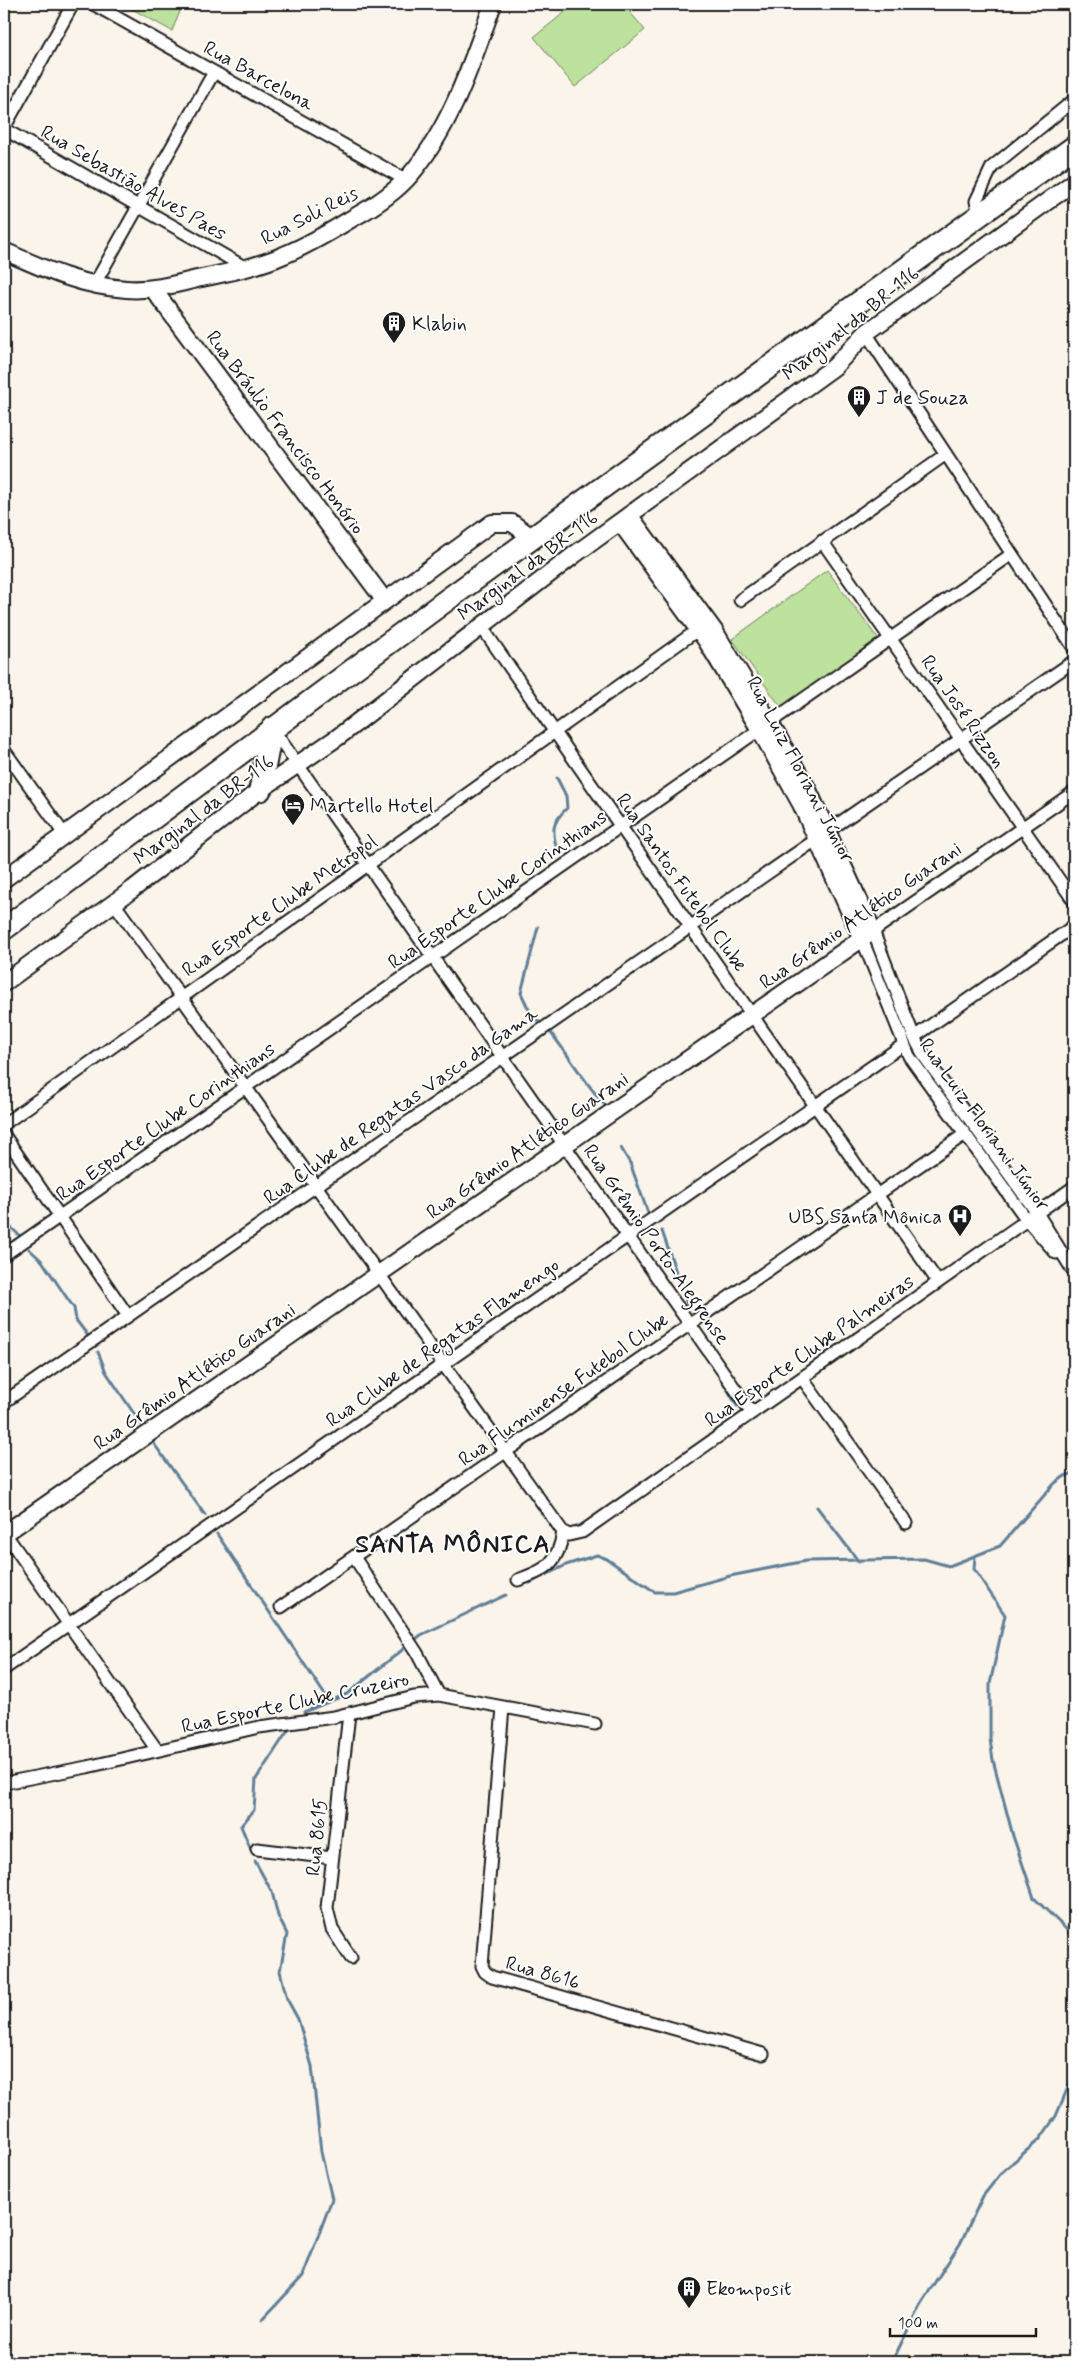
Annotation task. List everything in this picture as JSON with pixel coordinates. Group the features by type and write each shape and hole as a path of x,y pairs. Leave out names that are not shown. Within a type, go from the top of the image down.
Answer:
{"highway":[{"path":"4,929 272,728 533,538 852,310 1074,147"},
{"path":"260,790 272,728"},
{"path":"231,758 250,770 260,790"}],"street":[{"path":"4,128 73,4"},
{"name":"Rua Barcelona","path":"93,4 406,180"},
{"name":"Rua Soli Reis","path":"4,251 58,275 94,285 125,289 153,289 246,268 284,255 333,230 377,203 406,180 424,157 451,111 493,4"},
{"path":"94,285 214,72"},
{"path":"979,216 976,201 992,167 1074,100"},
{"name":"Rua Sebastião Alves Paes","path":"4,128 246,268"},
{"name":"Marginal da BR-116","path":"4,983 114,903 260,790 338,737 481,626 624,519 834,366 866,333 1074,182"},
{"name":"Rua Bráulio Francisco Honório","path":"153,289 385,601"},
{"path":"866,333 1074,648"},
{"path":"740,600 946,454"},
{"name":"Rua Luiz Floriani Júnior","path":"624,519 804,783 822,835 914,1037 924,1056 1032,1217"},
{"name":"Rua Luiz Floriani Júnior","path":"624,519 715,632 765,726"},
{"name":"Marginal da BR-116","path":"4,878 492,523 512,523 533,538"},
{"name":"Rua José Rizzon","path":"822,541 1074,901"},
{"name":"Rua Esporte Clube Corinthians","path":"4,1256 1012,554"},
{"name":"Rua Santos Futebol Clube","path":"481,626 556,731 690,927 938,1282"},
{"name":"Rua Esporte Clube Metropol","path":"4,1124 699,629"},
{"name":"Rua Clube de Regatas Vasco da Gama","path":"4,1402 1074,661"},
{"name":"Rua Grêmio Porto-Alegrense","path":"272,728 752,1413"},
{"path":"4,750 64,834"},
{"name":"Rua Grêmio Atlético Guarani","path":"4,1533 1074,792"},
{"path":"114,903 563,1532 560,1547 552,1562 538,1572 518,1580"},
{"path":"914,1037 1074,926"},
{"name":"Rua Luiz Floriani Júnior","path":"868,935 903,1045 965,1134 1073,1270"},
{"name":"Rua Clube de Regatas Flamengo","path":"4,1670 903,1045"},
{"name":"Rua Fluminense Futebol Clube","path":"281,1607 965,1134"},
{"path":"4,1135 128,1316"},
{"name":"Rua Esporte Clube Palmeiras","path":"563,1532 575,1535 582,1532 1074,1187"},
{"path":"802,1378 906,1523"},
{"path":"4,1533 157,1750"},
{"path":"354,1557 417,1653 440,1695"},
{"name":"Rua Esporte Clube Cruzeiro","path":"4,1783 87,1767 276,1724 349,1714 414,1697 440,1695 595,1724"},
{"name":"Rua 8616","path":"503,1707 482,1966 485,1972 492,1977 763,2054"},
{"name":"Rua 8615","path":"349,1714 327,1908 329,1920 337,1939 351,1958"},
{"path":"257,1849 332,1858"}],"green space":[{"path":"123,4 183,4 172,31"},
{"path":"575,4 623,4 645,30 575,87 534,37"},
{"path":"827,570 879,640 783,710 732,639"}],"waterway":[{"path":"557,778 566,796 567,808 557,819 554,830 558,855"},
{"path":"538,927 521,993 530,1012 539,1022"},
{"path":"551,1033 605,1105"},
{"path":"621,1148 630,1163 648,1213"},
{"path":"4,1221 20,1236"},
{"path":"662,1231 688,1307"},
{"path":"29,1249 42,1261 74,1308 76,1320 89,1337"},
{"path":"98,1352 106,1372 141,1424"},
{"path":"722,1380 737,1406"},
{"path":"152,1441 205,1515"},
{"path":"530,1583 566,1565 597,1555 607,1559 655,1592 673,1592 730,1576 806,1561 924,1559 949,1566 1000,1546 1055,1483 1065,1476 1074,1473"},
{"path":"817,1507 859,1562"},
{"path":"217,1534 329,1701"},
{"path":"975,1556 974,1569 1005,1615 990,1684 990,1739 993,1760 1013,1836 1034,1898 1066,1929 1074,1941"},
{"path":"304,1712 347,1694 421,1635 506,1595"},
{"path":"251,1850 241,1826 254,1810 256,1779 289,1729"},
{"path":"255,1861 272,1892 278,1916 287,1934 280,1971 287,1999 298,2019 312,2066 321,2152 332,2199 303,2276 262,2320"},
{"path":"894,2358 920,2305 960,2244 983,2196 1002,2172 1040,2139 1056,2116 1074,2073"}],"place":[{"name":"Klabin","path":"394,344"},
{"name":"J de Souza","path":"859,418"},
{"name":"Martello Hotel","path":"293,826"},
{"name":"UBS Santa Mônica","path":"960,1237"},
{"name":"Ekomposit","path":"689,2309"}],"district":[{"name":"SANTA MÔNICA","path":"453,1543"}]}
